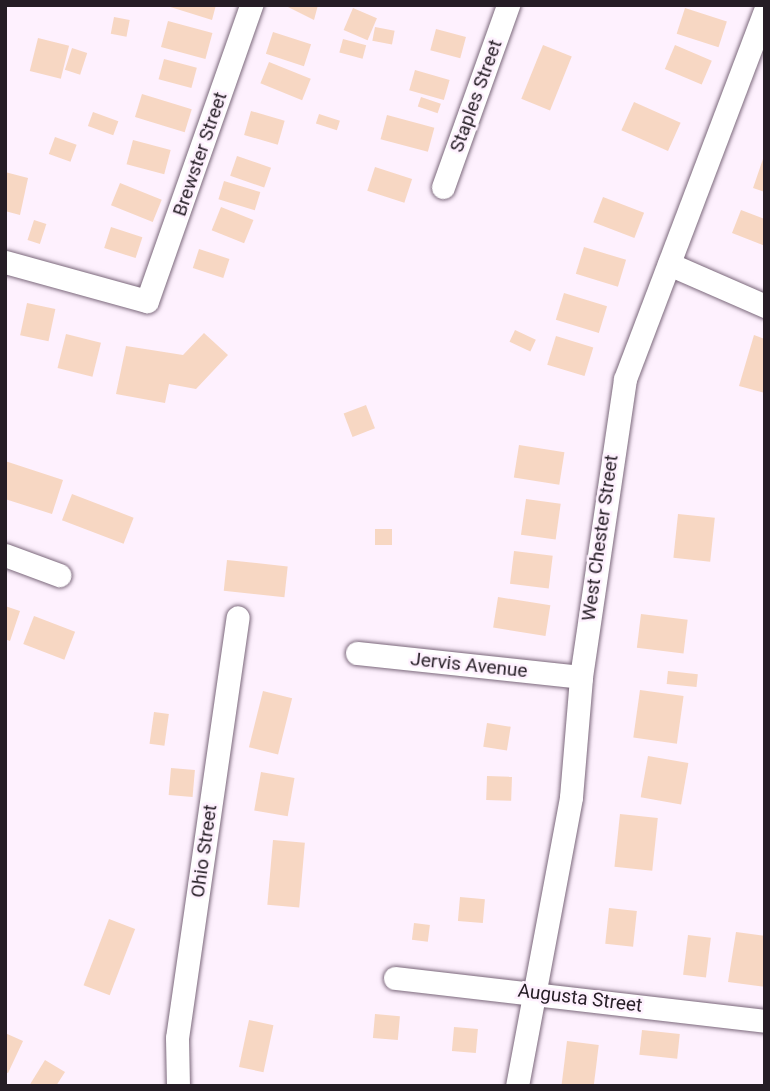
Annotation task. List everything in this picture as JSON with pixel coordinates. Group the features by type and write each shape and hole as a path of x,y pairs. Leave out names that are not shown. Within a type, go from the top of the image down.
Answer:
{"street":[{"name":"Brewster Street","path":"5,262 147,301 251,5"},
{"name":"Staples Street","path":"443,187 508,5"},
{"name":"West Chester Street","path":"517,1086 571,797 581,677 625,379 765,10"},
{"path":"669,264 765,306"},
{"path":"5,555 59,576"},
{"name":"Ohio Street","path":"178,1086 177,1038 238,617"},
{"name":"Jervis Avenue","path":"357,653 581,677"},
{"name":"Augusta Street","path":"395,978 536,992 765,1021"}],"building":[{"path":"164,5 216,5 212,20"},
{"path":"284,5 318,5 314,20"},
{"path":"353,8 377,18 368,40 344,30"},
{"path":"685,8 727,22 719,47 677,34"},
{"path":"114,17 130,20 126,37 111,34"},
{"path":"168,21 212,33 205,59 161,47"},
{"path":"375,27 395,31 392,45 372,41"},
{"path":"436,29 466,37 460,58 430,50"},
{"path":"273,32 311,44 304,66 266,54"},
{"path":"38,38 69,46 61,79 30,71"},
{"path":"343,39 366,45 363,59 339,53"},
{"path":"543,45 572,57 550,110 521,99"},
{"path":"675,45 712,61 702,85 665,69"},
{"path":"72,48 87,53 80,75 65,70"},
{"path":"164,59 197,68 191,88 159,79"},
{"path":"269,62 311,79 302,100 260,83"},
{"path":"415,70 450,80 444,100 409,90"},
{"path":"142,94 192,109 185,132 135,117"},
{"path":"421,97 441,104 438,113 418,106"},
{"path":"634,102 681,123 668,151 621,130"},
{"path":"251,111 285,121 278,145 244,135"},
{"path":"93,112 118,121 113,135 88,126"},
{"path":"319,114 340,121 337,130 316,124"},
{"path":"387,115 434,128 428,152 381,139"},
{"path":"55,137 77,145 70,162 49,154"},
{"path":"133,140 171,150 164,174 127,164"},
{"path":"237,156 271,168 264,188 230,176"},
{"path":"763,159 765,160 765,192 753,188"},
{"path":"375,167 412,179 404,203 367,191"},
{"path":"5,172 28,178 20,215 5,211"},
{"path":"224,181 260,192 255,210 218,199"},
{"path":"120,183 162,200 153,222 111,205"},
{"path":"603,197 644,213 634,238 593,222"},
{"path":"221,207 253,220 244,243 212,230"},
{"path":"741,210 765,219 765,246 732,233"},
{"path":"34,220 46,224 40,244 28,240"},
{"path":"111,227 142,237 136,258 104,248"},
{"path":"584,247 626,260 618,287 576,274"},
{"path":"199,249 229,259 223,278 193,268"},
{"path":"564,293 607,306 599,333 556,320"},
{"path":"27,303 55,309 49,341 20,335"},
{"path":"515,330 536,340 530,352 510,342"},
{"path":"204,333 228,355 196,389 169,384 165,403 116,394 126,346 183,355"},
{"path":"66,334 101,343 92,377 58,368"},
{"path":"754,335 765,339 765,393 739,386"},
{"path":"556,336 593,347 585,376 547,365"},
{"path":"366,405 375,428 353,437 344,414"},
{"path":"519,445 564,452 559,485 514,478"},
{"path":"5,461 63,480 52,514 5,499"},
{"path":"72,494 134,518 124,544 62,520"},
{"path":"526,499 561,504 556,540 521,535"},
{"path":"678,514 715,518 710,562 673,558"},
{"path":"375,529 392,529 392,545 375,545"},
{"path":"514,551 553,556 549,589 510,584"},
{"path":"227,560 288,566 284,597 224,591"},
{"path":"498,597 550,605 545,636 493,628"},
{"path":"5,606 20,611 10,641 5,639"},
{"path":"641,614 688,620 684,653 637,648"},
{"path":"34,616 75,632 64,660 23,644"},
{"path":"668,671 698,674 696,687 667,684"},
{"path":"640,690 684,696 677,744 633,738"},
{"path":"263,691 292,698 278,755 249,747"},
{"path":"154,712 169,714 164,746 150,744"},
{"path":"487,723 511,727 507,750 483,747"},
{"path":"648,756 688,763 681,804 641,797"},
{"path":"171,768 195,770 193,797 169,795"},
{"path":"261,772 294,778 288,816 254,810"},
{"path":"487,776 512,777 511,801 486,800"},
{"path":"620,814 658,818 652,871 614,867"},
{"path":"273,840 305,843 299,908 267,905"},
{"path":"460,897 485,899 483,923 458,921"},
{"path":"609,908 637,911 633,947 605,944"},
{"path":"109,919 135,929 110,995 84,985"},
{"path":"414,923 430,925 428,942 412,940"},
{"path":"736,932 765,936 765,987 728,982"},
{"path":"688,935 711,938 706,978 683,975"},
{"path":"375,1014 400,1016 398,1040 373,1038"},
{"path":"249,1020 273,1025 263,1072 239,1067"},
{"path":"454,1027 478,1029 476,1053 452,1051"},
{"path":"642,1030 680,1034 677,1059 639,1055"},
{"path":"5,1033 23,1041 8,1073 5,1072"},
{"path":"567,1041 599,1045 594,1086 562,1085"},
{"path":"45,1060 65,1072 56,1086 29,1086"}]}
